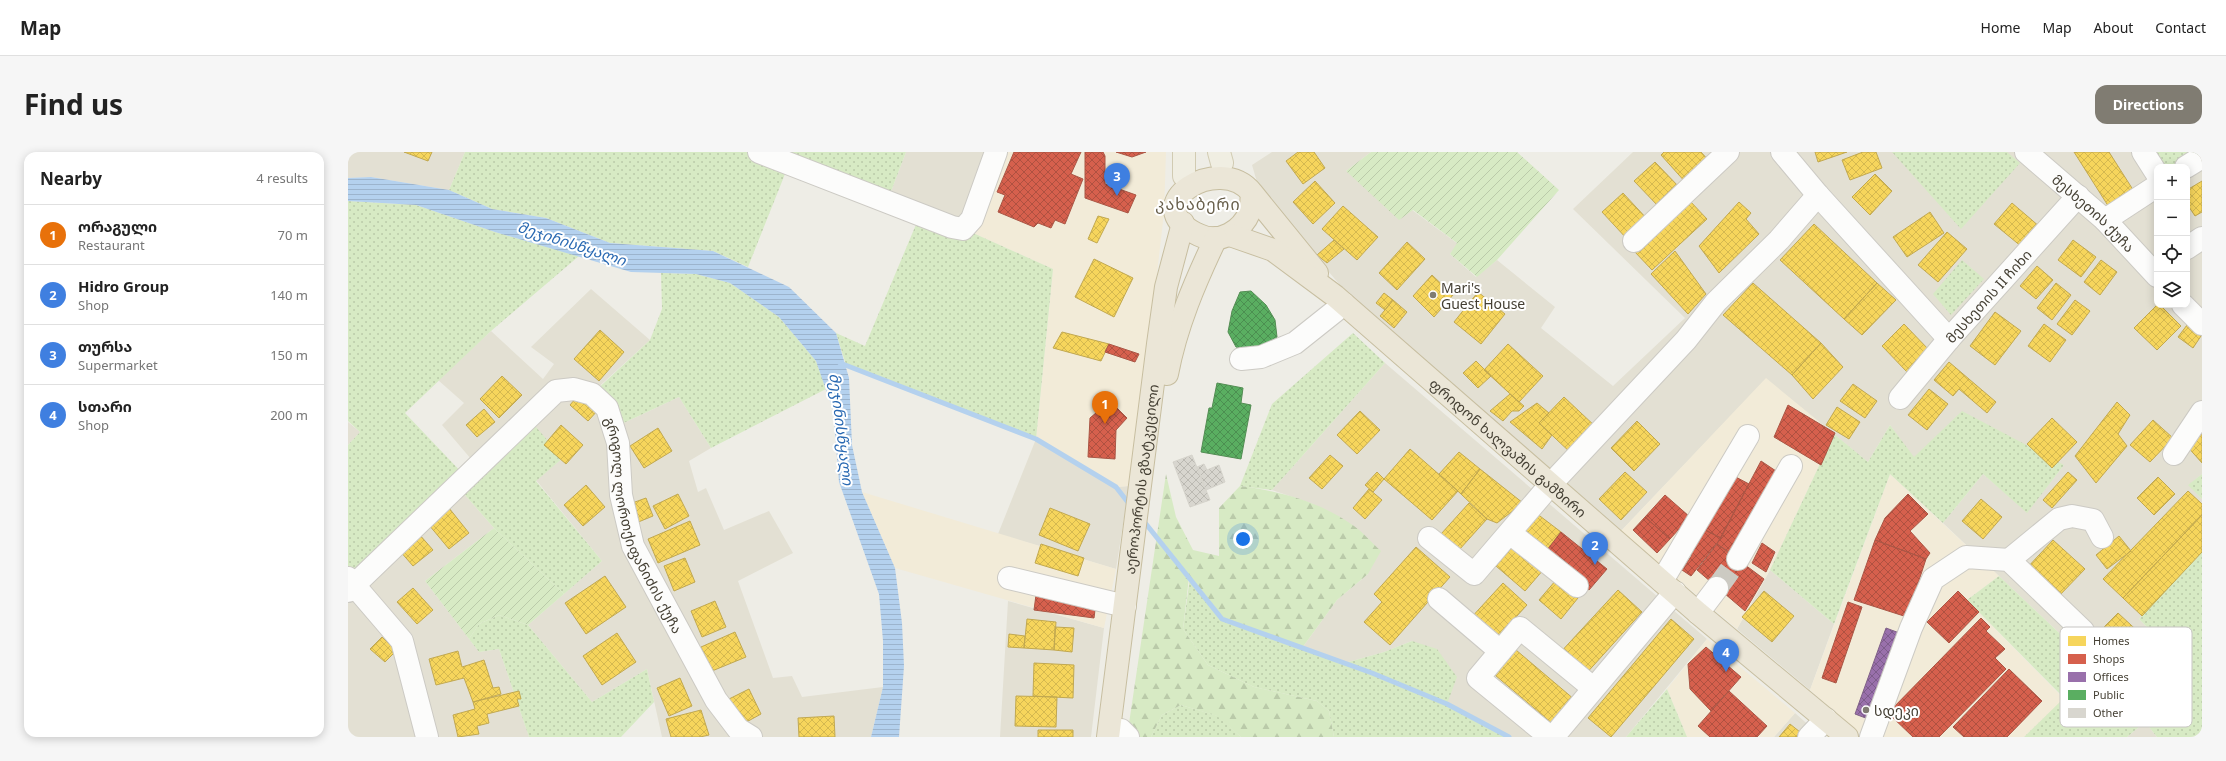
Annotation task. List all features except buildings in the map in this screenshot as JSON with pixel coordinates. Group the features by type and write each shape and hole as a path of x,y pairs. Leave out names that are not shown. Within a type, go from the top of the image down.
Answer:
{"highway":[{"path":"1221,157 1236,168 1246,179 1252,193 1340,300 1273,250 1223,236 1198,234 1183,223 1177,212 1175,199 1178,187 1184,176 1195,167 1221,157"},
{"path":"1223,236 1243,224 1246,220 1251,210 1252,193"},
{"name":"აეროპორტის გზატკეცილი","path":"1119,735 1146,493 1166,287 1183,223"},
{"name":"აეროპორტის გზატკეცილი","path":"1146,493 1172,348 1189,299 1223,236"},
{"name":"ფრიდონ ხალვაშის გამზირი","path":"1340,300 1698,612 1847,737"},
{"name":"აეროპორტის გზატკეცილი","path":"1119,735 1125,606 1139,553"}],"main road":[{"path":"1184,152 1184,176"}],"street":[{"path":"759,152 792,158 952,227 963,229 972,219 996,152"},
{"path":"1634,241 1728,152"},
{"path":"1782,152 1818,195 1949,339"},
{"name":"მესხეთის ქუჩა","path":"2026,152 2105,220 2154,271"},
{"path":"2143,152 2154,169"},
{"path":"2190,164 2202,157"},
{"path":"2105,220 2154,188"},
{"path":"1429,538 1474,574 1551,484 1686,340 1716,302 1779,240 1818,195"},
{"name":"მესხეთის II ჩიხი","path":"1900,398 1949,339 2078,196"},
{"path":"2190,246 2202,238"},
{"path":"1241,359 1261,357 1295,343 1340,300"},
{"path":"2187,308 2202,322"},
{"name":"გრიგოლ ლორთქიფანიძის ქუჩა","path":"427,737 402,641 350,584 556,391 574,389 592,394 606,408 618,443 621,495 633,546 716,700 738,729 751,737"},
{"path":"2174,454 2202,412"},
{"path":"1594,688 1520,628 1478,678 1552,737 1594,688 1668,586 1748,436"},
{"path":"1738,559 1791,466"},
{"path":"2009,560 2059,518 2072,516 2093,520 2102,537"},
{"path":"1510,533 1577,586"},
{"path":"1871,737 1911,628 1933,579 1966,557 2009,560 2079,627"},
{"path":"1009,578 1125,606"},
{"path":"1698,612 1718,588"},
{"path":"1439,599 1500,652"},
{"path":"1809,737 1826,719"}],"shaded area":[{"path":"348,152 465,152 449,190 371,177 348,178"},
{"path":"906,152 996,152 963,229 887,202"},
{"path":"1003,152 1166,152 1164,213 1146,368 1129,486 1116,487 1036,439 1053,269 973,233"},
{"path":"1272,152 1371,152 1346,171 1412,210 1458,244 1450,254 1476,277 1497,260 1555,307 1541,328 1613,386 1685,318 1573,209 1633,152 2202,152 2202,474 2189,485 2202,499 2202,552 2139,619 2147,627 2060,627 2060,634 1943,523 1983,474 2027,512 2064,465 1913,457 1890,425 1868,462 1766,379 1621,531 1350,297 1259,189 1252,165"},
{"path":"591,289 650,340 592,393 613,428 679,397 711,448 689,461 698,492 706,488 724,530 769,511 793,553 738,581 773,678 792,676 802,697 883,687 871,737 662,737 647,669 592,702 528,625 602,561 536,480 563,458 477,466 442,425 464,403 438,380 491,331 543,379 554,364 531,347"},
{"path":"1385,363 1707,639 1626,737 1509,737 1447,704 1412,641 1384,652 1345,663 1302,648 1337,600 1368,574 1313,504 1272,490"},
{"path":"1766,378 1834,434 1770,570 1737,629 1621,531"},
{"path":"348,422 360,432 348,445"},
{"path":"1036,439 1115,487 1129,486 1116,569 998,534"},
{"path":"1890,474 1999,576 1967,600 2060,695 2060,703 2024,737 1864,737 1810,690"},
{"path":"457,486 494,528 425,581 479,652 499,649 529,737 348,737 348,578"},
{"path":"862,492 1116,569 1104,628 895,568"},
{"path":"1770,570 1834,624 1810,690 1737,629"},
{"path":"1008,601 1104,628 1091,737 1000,737"},
{"path":"1707,639 1795,713 1774,737 1687,737 1667,689"},
{"path":"1795,713 1822,737 1774,737"},
{"path":"2139,727 2149,727 2157,737 2127,737"}],"green space":[{"path":"465,152 906,152 887,202 789,164 748,267 713,251 610,243 546,218 492,209 449,190"},
{"path":"1371,152 1517,152 1559,190 1497,260 1477,277 1450,254 1457,243 1413,210 1399,220 1346,171"},
{"path":"1892,152 2007,152 2020,163 1961,229"},
{"path":"2143,152 2202,152 2189,164 2154,164"},
{"path":"348,201 416,205 495,232 579,256 491,331 405,413 466,477 528,418 563,458 536,481 602,561 564,594 494,528 457,486 348,578 348,445 360,432 348,421"},
{"path":"920,215 973,233 1053,269 1036,439 846,365 836,333 865,346"},
{"path":"1962,260 1984,279 1951,315 1933,294"},
{"path":"661,273 696,274 730,283 779,317 816,361 826,389 711,448 679,397 613,428 592,394 650,340 662,309"},
{"path":"1353,333 1385,363 1272,490 1240,486 1272,404"},
{"path":"1962,411 2064,465 2027,513 1983,474 1943,523 1890,474 1834,624 1770,570 1834,434 1868,462 1890,425 1914,457"},
{"path":"1166,474 1176,517 1193,550 1219,556 1219,508 1240,486 1270,491 1300,499 1328,510 1358,529 1381,551 1368,574 1337,600 1302,648 1222,619 1189,577 1183,629 1208,665 1254,687 1317,701 1329,711 1334,737 1241,737 1217,716 1181,705 1162,715 1151,737 1127,737"},
{"path":"2202,474 2202,499 2188,485"},
{"path":"494,528 564,594 528,625 499,615 479,624 469,639 425,581"},
{"path":"2202,552 2202,737 2157,737 2149,727 2192,727 2192,627 2147,627 2139,619"},
{"path":"1999,576 2060,634 2060,694 1967,600"},
{"path":"1190,577 1222,619 1345,663 1384,652 1412,641 1437,649 1457,677 1447,704 1509,737 1334,737 1329,711 1317,701 1254,687 1208,665 1183,629"},
{"path":"499,615 528,625 592,702 647,669 654,702 621,737 529,737 499,649 479,652 469,639 479,624"},
{"path":"1667,689 1687,737 1626,737"},
{"path":"2060,702 2060,727 2139,727 2127,737 2024,737"},
{"path":"1181,705 1218,716 1241,737 1151,737 1162,715"}],"water":[{"name":"მეჯინისწყალი","path":"371,177 449,190 492,209 546,218 610,243 713,251 789,287 836,333 849,378 852,445 862,492 895,568 902,623 904,666 899,737 871,737 883,687 883,641 879,594 839,482 833,410 816,361 779,317 730,283 696,274 631,272 495,232 416,205 348,201 348,178"}],"waterway":[{"name":"მეჯინისწყალი","path":"840,363 1036,439 1116,487 1130,505"},
{"path":"1142,519 1222,619 1372,673 1447,704 1509,737"}],"tunnel":[{"path":"1717,588 1738,559"}],"place":[{"name":"თურსა","path":"1117,196"},
{"name":"Mari's Guest House","path":"1433,295"},
{"name":"ორაგული","path":"1105,424"},
{"name":"Hidro Group","path":"1595,565"},
{"name":"სთარი","path":"1726,672"},
{"name":"სდეკი","path":"1866,710"}],"district":[{"name":"კახაბერი","path":"1198,204"}]}
